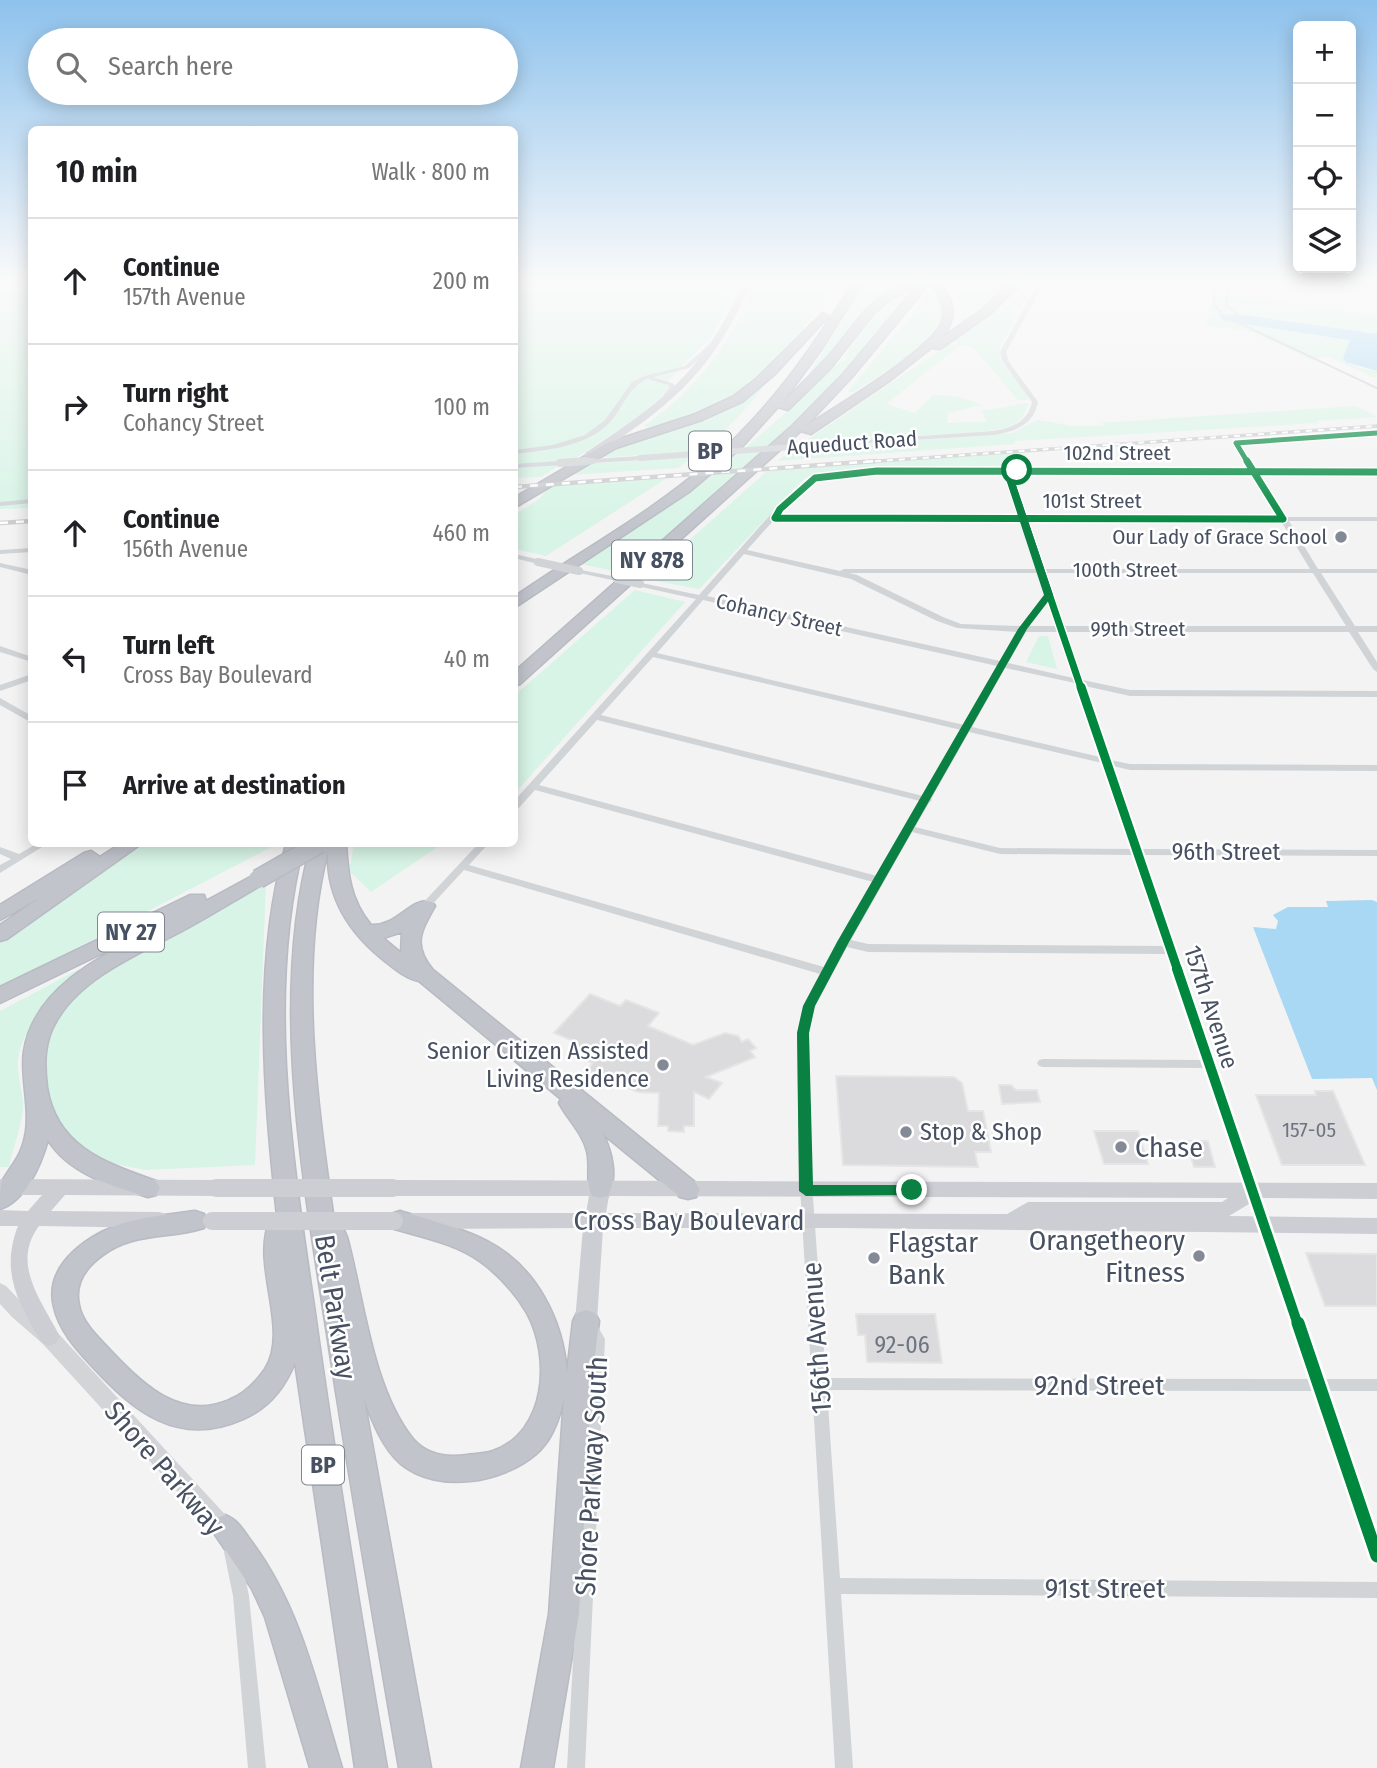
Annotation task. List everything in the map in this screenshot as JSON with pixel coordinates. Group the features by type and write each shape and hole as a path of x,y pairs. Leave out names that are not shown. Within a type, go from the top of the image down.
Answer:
{"highway":[{"path":"518,502 630,438 700,416 738,398 755,386 775,366"},
{"name":"BP","path":"518,584 644,500 713,449 770,390 788,366"},
{"name":"BP","path":"518,601 675,493 742,440 803,366"},
{"path":"742,440 775,415 825,366"},
{"name":"NY 878","path":"518,677 757,466 836,388 854,366"},
{"path":"757,466 901,366"},
{"path":"886,376 908,366"},
{"path":"0,914 106,847"},
{"path":"0,924 107,847"},
{"path":"0,934 128,847"},
{"name":"NY 27","path":"0,996 259,873 293,847"},
{"name":"Belt Parkway","path":"296,847 286,879 276,981 275,1056 281,1161 329,1508 371,1768"},
{"path":"4,1191 28,1168 33,1152 37,1132 35,1046 47,1019 70,991 100,968 259,873 314,847"},
{"name":"Belt Parkway","path":"319,847 307,913 303,991 306,1076 315,1172 364,1486 415,1768"},
{"path":"337,847 336,876 340,894 353,918 364,932 409,969 436,986"},
{"path":"364,932 377,934 393,931 425,906"},
{"path":"425,906 411,932 407,947 413,962 436,986 688,1189"},
{"path":"541,1072 580,1114 592,1132 602,1162 600,1189"},
{"path":"37,1096 55,1138 68,1152 90,1166 148,1188"},
{"path":"203,1221 132,1231 106,1240 86,1255 75,1269 65,1296 68,1312 82,1335 127,1384 167,1413 196,1420 219,1417 250,1402 274,1379 283,1361 286,1344 279,1271 281,1161"},
{"path":"315,1172 348,1280 370,1371 383,1411 396,1437 418,1460 439,1467 463,1469 500,1462 530,1441 544,1422 552,1401 554,1360 545,1319 521,1282 489,1254 451,1237 397,1221"},
{"path":"537,1768 554,1689 566,1595 579,1367 586,1321"},
{"path":"225,1529 262,1579 279,1613 326,1768"}],"main road":[{"path":"588,460 654,412 689,380 700,366"},
{"path":"49,1337 22,1292 15,1273 16,1248 30,1218 60,1188"},
{"name":"Cross Bay Boulevard","path":"4,1191 60,1188 393,1188 1377,1191"},
{"name":"Shore Parkway South","path":"586,1321 600,1189"},
{"path":"1011,1222 1028,1210 1226,1210 1252,1192"},
{"name":"Cross Bay Boulevard","path":"0,1218 1377,1226"}],"street":[{"path":"518,452 554,447 587,436 607,421 632,385 639,380 689,366"},
{"name":"Aqueduct Road","path":"518,466 993,433 1014,429 1025,423 1034,411 1035,402 1009,366"},
{"path":"639,380 661,380 672,386 654,412"},
{"path":"1377,433 1236,443 1377,670"},
{"name":"102nd Street","path":"775,518 780,509 815,478 919,469 1377,472"},
{"name":"157th Avenue","path":"1007,470 1377,1556"},
{"path":"0,504 28,502"},
{"path":"518,804 775,518"},
{"name":"101st Street","path":"775,518 1377,519"},
{"path":"0,552 28,550"},
{"name":"99th Street","path":"744,552 854,577 960,626 1023,629 1377,629"},
{"name":"Cohancy Street","path":"518,557 1130,693 1377,694"},
{"path":"0,565 28,572"},
{"name":"100th Street","path":"831,571 1377,571"},
{"path":"1003,665 1023,629 1049,595"},
{"path":"0,649 28,659"},
{"path":"652,654 1130,767 1377,768"},
{"name":"156th Avenue","path":"844,1768 806,1191 802,1045 809,1006 1003,665"},
{"path":"0,688 28,678"},
{"path":"0,701 28,718"},
{"path":"597,717 927,800"},
{"path":"534,787 879,880"},
{"name":"96th Street","path":"910,829 1000,851 1377,853"},
{"path":"0,870 37,847"},
{"path":"425,906 480,847"},
{"path":"0,850 19,858"},
{"path":"462,866 827,972"},
{"path":"843,942 869,948 1172,950"},
{"path":"1043,1063 1209,1064"},
{"name":"Shore Parkway","path":"0,1291 19,1312 49,1337 225,1529 242,1596 257,1768"},
{"name":"Shore Parkway South","path":"576,1768 598,1339 586,1321"},
{"name":"92nd Street","path":"820,1384 1377,1385"},
{"name":"91st Street","path":"832,1586 1377,1590"}],"green space":[{"path":"0,366 28,366 28,508 0,509"},
{"path":"518,366 683,366 666,383 668,388 665,394 634,420 541,477 518,478"},
{"path":"709,366 772,366 752,384 707,411 662,427 644,426 695,382"},
{"path":"814,366 820,366 814,373 810,372"},
{"path":"833,366 850,366 789,430 623,573 581,564 714,472 777,421"},
{"path":"869,366 895,366 852,393 848,391"},
{"path":"917,366 935,366 886,404 915,413 933,395 946,395 981,405 948,413 947,423 987,422 982,411 1028,403 1022,417 1014,424 987,431 801,444"},
{"path":"989,366 1004,366 1021,386 1028,400 1018,400"},
{"path":"1348,366 1377,371 1377,379"},
{"path":"766,383 735,420 700,451 595,458 617,446 678,425"},
{"path":"1356,406 1377,417 1014,441 1015,444 778,461 790,450 1012,433 1037,420 1072,426 1104,426 1102,423"},
{"path":"1029,454 1013,457 1015,465 880,469 811,475 802,481 699,589 646,579 767,471"},
{"path":"693,457 678,468 569,475 584,464"},
{"path":"667,478 546,556 518,550 518,513 539,499 551,486"},
{"path":"635,590 685,602 518,790 518,692"},
{"path":"1039,636 1048,636 1057,669 1026,662"},
{"path":"137,847 271,847 0,988 0,939"},
{"path":"353,847 438,847 371,892 349,871"},
{"path":"266,883 255,1165 145,1170 101,1161 77,1145 59,1123 49,1101 42,1058 59,1017 87,984"},
{"path":"79,969 85,972 41,1012 24,1038 18,1066 22,1116 9,1167 0,1167 0,1011"}],"water":[{"path":"1358,366 1377,366 1377,371"},
{"path":"1326,901 1377,902 1377,1090 1372,1078 1312,1079 1253,927 1276,929 1278,921 1273,915 1288,907 1328,907"}],"building":[{"name":"Senior Citizen Assisted Living Residence","path":"590,994 620,1006 626,1000 659,1013 648,1026 693,1045 725,1033 738,1036 742,1042 748,1039 756,1048 750,1051 755,1057 706,1077 722,1083 709,1099 694,1092 694,1126 684,1126 684,1132 668,1131 668,1126 658,1126 659,1093 638,1092 587,1070 593,1063 569,1053 578,1043 554,1033"},
{"name":"Stop & Shop","path":"836,1076 954,1077 962,1083 968,1111 983,1111 991,1152 975,1152 978,1167 843,1165"},
{"path":"999,1085 1011,1085 1016,1090 1037,1090 1040,1102 1002,1104"},
{"path":"1315,1091 1333,1091 1365,1165 1282,1165 1256,1095 1316,1095"},
{"name":"Chase","path":"1094,1131 1138,1131 1148,1164 1104,1164"},
{"path":"1186,1141 1208,1141 1215,1167 1194,1167"},
{"path":"1306,1253 1377,1254 1377,1306 1325,1306"},
{"path":"856,1314 935,1314 942,1363 867,1362 865,1335 858,1335"}],"tram line":[{"path":"1329,366 1377,388"}],"railway":[{"path":"851,463 1377,426"},
{"path":"518,487 876,461"},
{"path":"0,523 28,521"}],"cycle path":[{"path":"1283,519 1236,443 1377,433"},
{"path":"1007,470 1377,1556"},
{"path":"775,518 780,509 815,478 877,471 1377,472"},
{"path":"775,518 1283,519"}],"place":[{"name":"Our Lady of Grace School","path":"1341,537"},
{"name":"Senior Citizen Assisted Living Residence","path":"663,1065"},
{"name":"Stop & Shop","path":"906,1132"},
{"name":"Chase","path":"1121,1147"},
{"name":"Orangetheory Fitness","path":"1199,1256"},
{"name":"Flagstar Bank","path":"874,1258"}],"route":[{"path":"912,1190 806,1191 803,1033 809,1006 843,942 1023,629 1049,595 1007,470 1017,470"}]}
